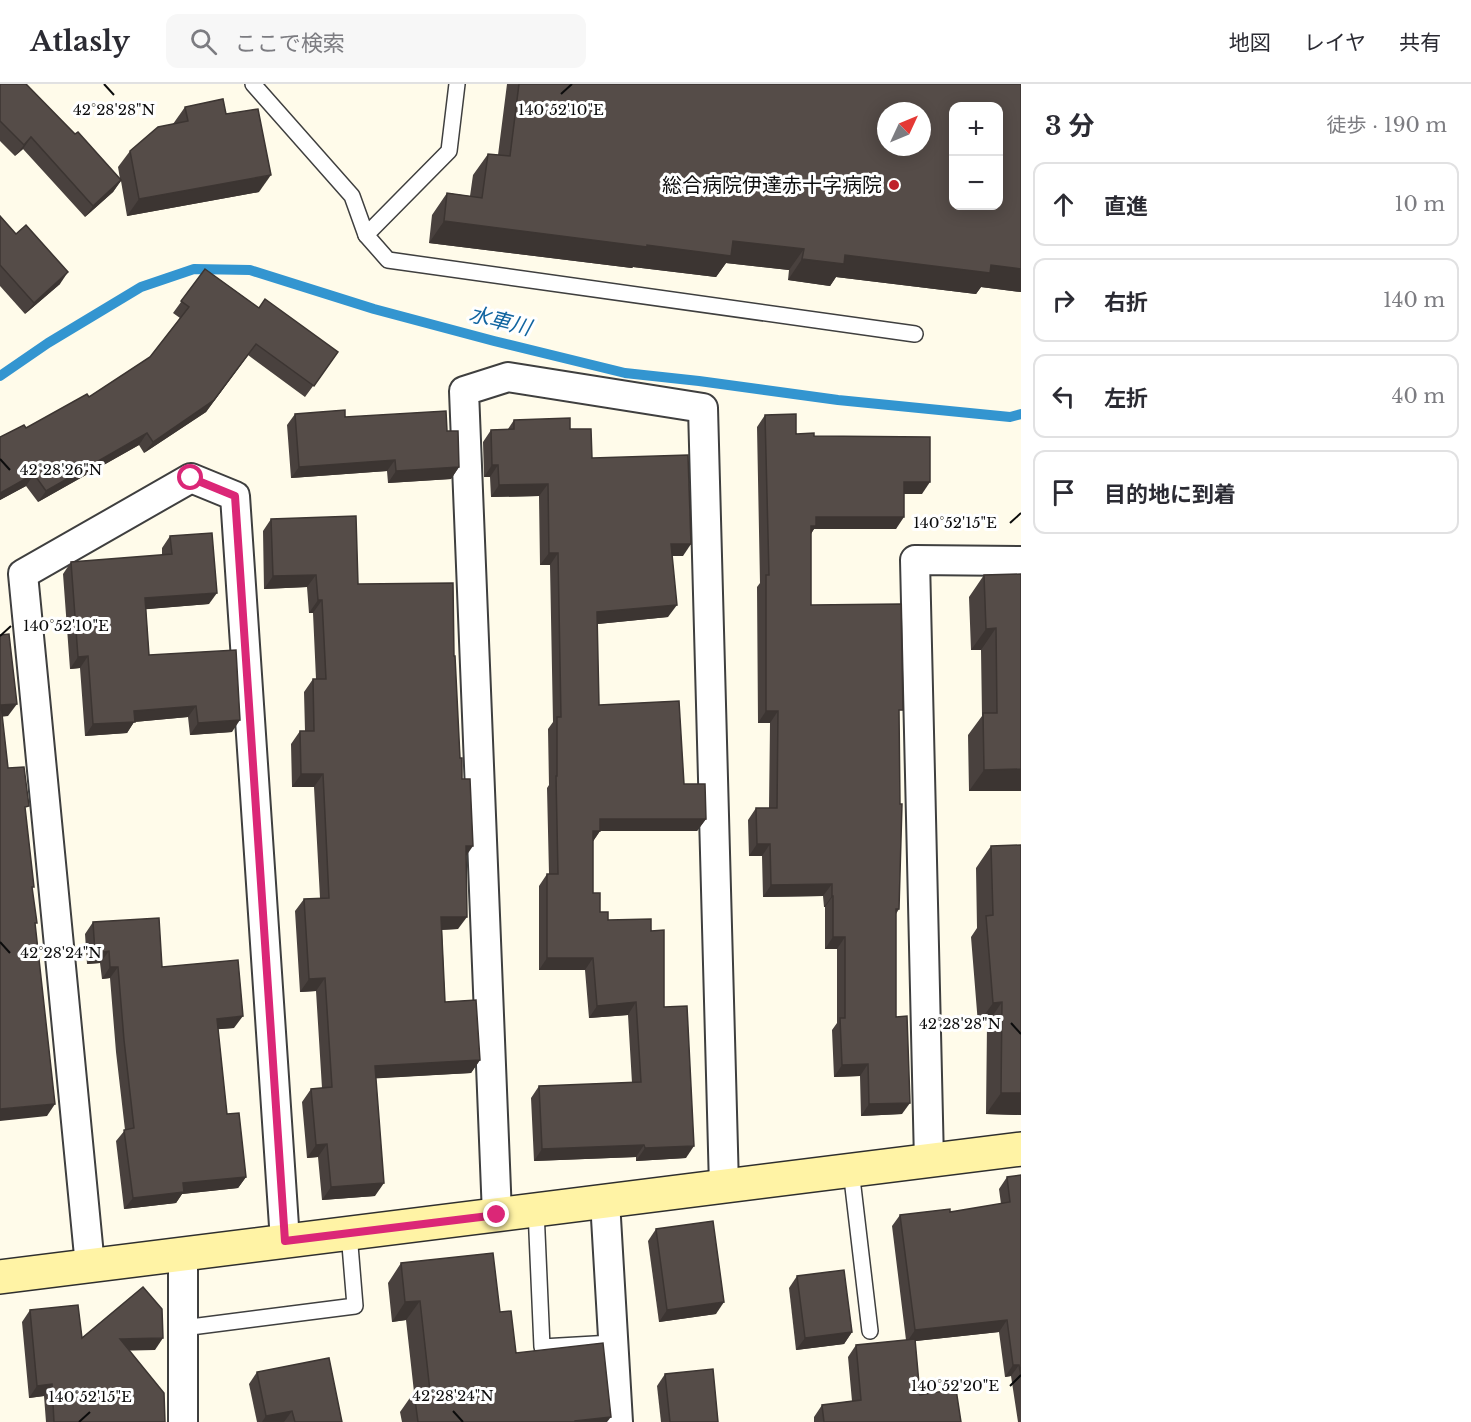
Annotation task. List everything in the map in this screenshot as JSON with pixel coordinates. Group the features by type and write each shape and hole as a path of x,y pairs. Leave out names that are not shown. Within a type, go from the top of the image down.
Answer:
{"street":[{"path":"497,1215 464,391 508,377 703,408 724,1186"},
{"path":"90,1266 24,574 191,478 235,496 285,1241"},
{"path":"929,1161 915,560 1021,561"},
{"path":"0,1277 1021,1149"},
{"path":"605,1201 618,1422"},
{"path":"183,1254 183,1422"}],"lane":[{"path":"253,84 352,196 366,235 388,260 915,334"},
{"path":"366,235 449,151 457,84"},
{"path":"851,1170 870,1331"},
{"path":"536,1210 542,1347 614,1343"},
{"path":"183,1328 355,1305 349,1233"}],"building":[{"path":"0,84 26,84 75,134 78,132 121,180 93,206 31,137 24,145 0,121"},
{"name":"総合病院伊達赤十字病院","path":"519,84 1021,84 1021,269 991,265 990,273 845,255 844,264 802,259 804,249 733,241 731,256 444,221 447,193 482,198 488,154 510,156"},
{"path":"223,99 226,114 258,109 271,175 139,199 130,151 158,127 188,121 185,107"},
{"path":"0,216 16,234 26,225 68,272 34,303 0,265"},
{"path":"205,269 259,308 265,299 338,352 314,386 256,344 214,400 153,442 147,433 46,491 34,474 0,493 0,437 24,425 26,428 87,394 89,397 150,357 189,307 181,301"},
{"path":"345,410 345,417 446,411 447,431 458,431 459,467 396,471 395,460 299,467 295,414"},
{"path":"796,414 796,434 930,437 930,482 904,482 904,517 816,517 816,526 811,526 811,605 901,604 903,710 899,710 900,804 902,804 899,909 896,909 896,1017 907,1016 910,1103 869,1104 868,1064 842,1065 840,1018 845,1018 845,937 833,937 832,884 771,885 770,844 757,844 756,808 777,808 778,711 766,711 766,575 769,575 765,415"},
{"path":"570,418 570,429 591,429 592,458 688,455 691,544 671,544 677,605 597,612 599,705 679,701 684,784 705,784 706,819 600,819 600,831 593,831 593,893 600,893 600,912 608,912 608,920 651,919 651,931 664,930 664,1007 687,1006 694,1146 645,1148 644,1145 542,1149 539,1086 641,1082 636,1002 597,1006 593,958 547,958 547,874 558,874 557,717 561,717 558,553 549,553 548,484 499,485 498,465 492,465 491,430 514,429 514,420"},
{"path":"356,516 358,584 453,583 454,656 460,758 462,758 462,779 470,779 473,846 466,846 467,917 441,917 445,1002 476,1000 480,1060 375,1066 384,1183 331,1187 327,1144 316,1145 311,1089 332,1087 325,978 309,979 304,899 329,898 323,774 301,774 300,731 314,731 313,679 326,679 322,600 318,600 316,575 273,576 271,519"},
{"path":"212,533 217,593 145,598 149,655 236,650 240,720 198,723 196,706 134,711 135,722 93,724 88,656 78,657 71,562 172,554 170,536"},
{"path":"1021,574 1021,769 984,770 983,713 997,713 996,628 986,629 984,575"},
{"path":"9,634 17,704 1,705 8,768 24,767 29,806 25,807 34,887 32,887 37,923 35,923 55,1104 0,1109 0,635"},
{"path":"1021,845 1021,1093 1001,1093 1002,1002 993,1003 986,916 993,915 991,846"},
{"path":"159,918 162,967 238,960 243,1016 217,1019 227,1114 239,1113 246,1177 183,1183 184,1192 133,1198 124,1130 134,1128 118,967 110,967 109,951 95,953 93,922"},
{"path":"1021,1175 1021,1376 1019,1365 1013,1365 1007,1320 915,1330 900,1215 950,1209 950,1212 1010,1202 1007,1177"},
{"path":"713,1221 724,1302 667,1310 656,1229"},
{"path":"493,1253 500,1312 511,1311 516,1353 603,1343 611,1417 575,1422 418,1422 414,1392 430,1391 420,1301 405,1302 401,1263"},
{"path":"844,1270 852,1332 805,1338 797,1276"},
{"path":"143,1287 162,1309 163,1338 120,1339 164,1393 165,1422 54,1422 52,1384 37,1386 30,1310 78,1305 82,1338"},
{"path":"915,1339 920,1395 956,1389 961,1422 824,1422 822,1405 861,1400 856,1345"},
{"path":"329,1358 342,1422 295,1422 292,1411 266,1416 257,1372"},
{"path":"713,1369 718,1422 670,1422 665,1374"}],"waterway":[{"name":"水車川","path":"0,376 48,343 141,287 194,269 250,270 374,309 625,373 838,400 1010,417 1021,414"}],"place":[{"name":"総合病院伊達赤十字病院","path":"894,185"}],"route":[{"path":"191,478 235,496 285,1241 497,1215"}]}
